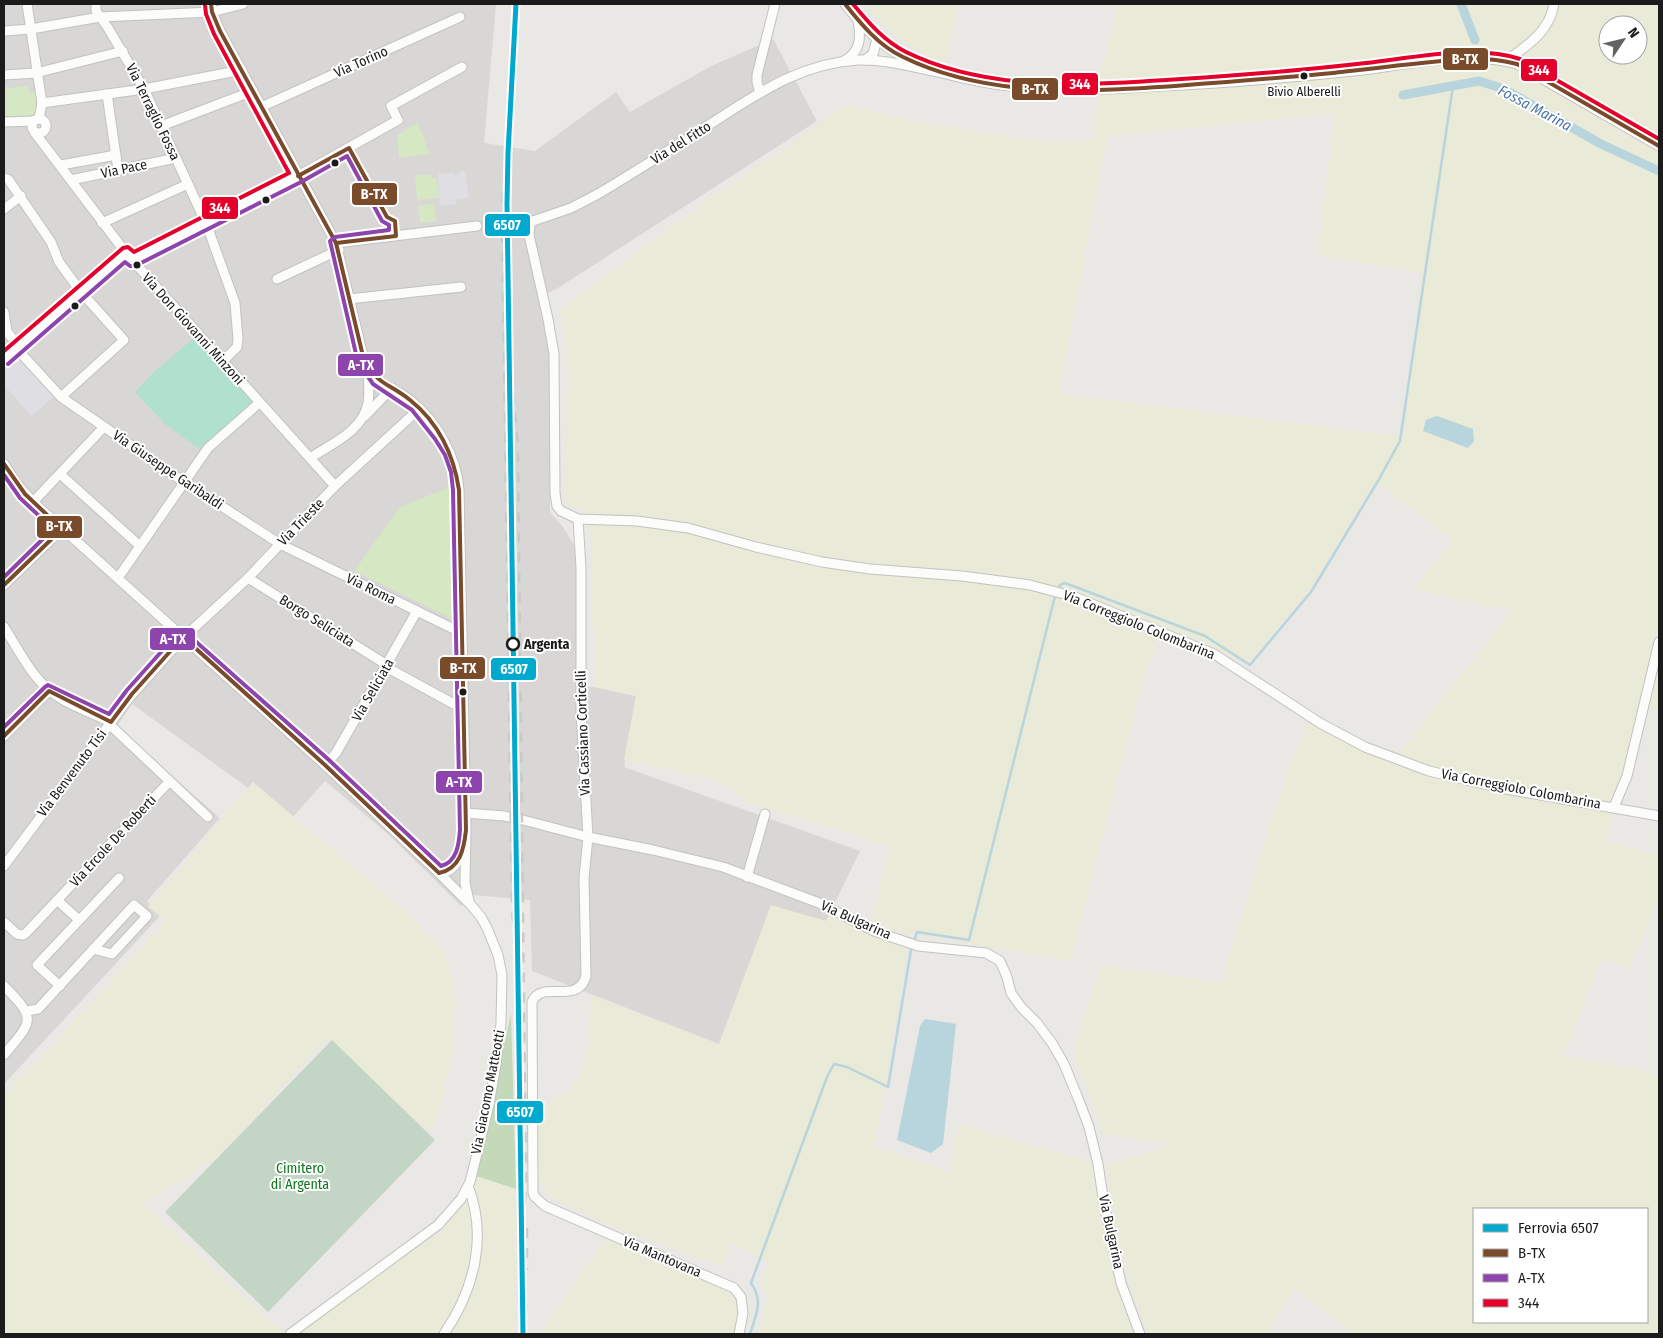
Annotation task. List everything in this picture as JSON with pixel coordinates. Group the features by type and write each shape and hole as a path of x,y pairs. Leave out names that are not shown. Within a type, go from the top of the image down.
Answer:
{"street":[{"path":"26,4 42,103 35,125 40,134 45,130"},
{"name":"Via Terraglio Fossa","path":"96,4 96,11 123,52 144,89 176,158 206,223 235,304 238,347 224,364"},
{"path":"4,31 31,29 100,17 242,4"},
{"path":"760,93 756,82 757,75 775,4"},
{"path":"845,4 877,39 904,58 938,72 998,85 1046,90 1114,89 1307,76 1467,59 1493,58 1517,64 1659,146"},
{"path":"1506,61 1539,35 1548,24 1553,13 1554,4"},
{"path":"212,8 220,30 337,247 362,352 368,365 378,380 410,400 419,409 451,452 457,472 459,490 466,830 465,883 470,904"},
{"name":"Via Torino","path":"261,106 460,17"},
{"path":"839,63 852,56 858,45 860,37 858,20"},
{"path":"858,45 877,39"},
{"path":"865,60 873,54 877,39"},
{"path":"4,75 36,73 123,52"},
{"name":"Via del Fitto","path":"578,519 561,512 556,502 554,474 554,354 528,226 533,222 571,208 598,194 760,93 796,73 815,67 865,60 938,72"},
{"path":"4,359 81,292 129,257 206,223 349,148 398,120 391,106 462,68"},
{"path":"42,103 144,89 242,70"},
{"path":"161,126 253,91"},
{"path":"107,94 118,170"},
{"path":"8,122 35,125"},
{"name":"Via Don Giovanni Minzoni","path":"60,164 45,130 46,123 35,125 60,164 71,180 129,257 336,486"},
{"name":"Via Pace","path":"60,164 116,155"},
{"name":"Via Pace","path":"71,180 176,158"},
{"path":"4,178 8,179 21,196 50,242 59,262 81,292 124,340 59,396"},
{"path":"102,223 188,184"},
{"path":"4,209 21,196"},
{"path":"277,279 337,247 477,226"},
{"path":"349,299 461,287"},
{"name":"Via Giuseppe Garibaldi","path":"4,312 7,332 59,396 184,482 280,544"},
{"path":"363,418 368,398 368,365"},
{"path":"310,458 352,430 392,388"},
{"path":"118,578 215,440 259,403"},
{"name":"Via Trieste","path":"183,637 248,578 336,486 419,409"},
{"path":"34,502 104,427"},
{"name":"Via Giacomo Matteotti","path":"4,464 17,484 34,502 325,765 439,873 481,917 494,942 501,966 503,985 501,1022 495,1072 487,1114 468,1186 460,1199 438,1225 290,1334"},
{"path":"60,474 140,546"},
{"name":"Via Correggiolo Colombarina","path":"578,519 636,521 688,528 756,547 822,562 870,569 1030,585 1076,596 1214,654 1320,724 1365,747 1438,773 1500,788 1659,816"},
{"name":"Via Cassiano Corticelli","path":"545,1206 534,1196 532,1187 532,1002 540,993 574,991 584,983 586,976 584,878 588,837 581,712 581,568 578,519"},
{"path":"4,584 62,528"},
{"name":"Via Roma","path":"280,544 462,633"},
{"name":"Borgo Seliciata","path":"248,578 386,666 463,709"},
{"name":"Via Seliciata","path":"325,765 336,753 416,611"},
{"path":"4,627 40,682 49,691 110,723 169,782 208,817"},
{"name":"Via Benvenuto Tisi","path":"4,866 132,694 183,637"},
{"name":"Via Correggiolo Colombarina","path":"1614,807 1627,776 1659,642"},
{"path":"4,736 49,691"},
{"name":"Via Ercole De Roberti","path":"4,922 17,934 22,935 169,782"},
{"name":"Via Bulgarina","path":"465,813 504,816 714,865 819,904 874,932 913,944 962,952 986,953 1000,961 1011,993 1052,1043 1064,1064 1089,1127 1121,1284 1140,1334"},
{"path":"747,877 765,814"},
{"path":"439,873 450,870 462,854 466,830"},
{"path":"60,986 37,965 119,878"},
{"path":"57,900 79,920"},
{"path":"26,1011 38,1009 60,986 93,949 134,905 147,916 112,954 93,949"},
{"path":"4,986 20,1002 29,1019 26,1028 4,1055"},
{"path":"444,1334 464,1300 474,1268 476,1215 468,1186"},
{"name":"Via Mantovana","path":"545,1206 734,1288 742,1297 743,1313 739,1334"}],"shaded area":[{"path":"4,4 496,4 484,143 535,151 616,92 630,112 711,66 773,39 817,121 558,288 540,297 550,356 550,512 564,528 576,549 577,686 594,687 636,696 624,767 860,851 826,921 771,906 719,1044 532,971 530,900 473,895 461,906 389,835 325,781 291,819 132,704 116,727 220,818 147,901 160,916 4,1084"},
{"path":"212,113 223,136 186,151 183,146 190,143 183,125"},
{"path":"386,138 392,153 376,161 391,190 411,188 415,223 447,219 448,225 407,230 406,224 382,226 350,166 384,149 381,141"},
{"path":"460,171 465,171 469,198 456,200 456,204 440,206 438,174 453,172 454,175 460,174"},
{"path":"16,348 57,394 31,416 4,385 4,359"},
{"path":"274,447 305,475 278,507 242,477"},
{"path":"134,802 151,818 130,840 113,824"},
{"path":"136,908 144,915 111,952 103,945"}],"green space":[{"path":"864,4 959,4 945,64 892,34"},
{"path":"1119,4 1659,4 1659,709 1640,703 1618,787 1607,841 1659,856 1659,898 1630,968 1602,958 1564,1056 1646,1071 1659,1076 1659,1334 1352,1334 1295,1288 1265,1334 1149,1334 1135,1301 1115,1222 1107,1165 1172,1145 1104,1134 1073,1051 1101,965 1221,983 1271,820 1293,757 1312,717 1397,756 1512,611 1413,589 1453,541 1375,482 1310,590 1246,664 1202,641 1162,627 1143,680 1071,961 870,926 890,846 741,800 723,782 624,759 636,696 594,687 591,535 583,510 570,507 564,492 569,381 567,348 560,311 725,188 808,133 834,111 850,106 908,120 1051,142 1094,141 1099,75","holes":["1334,113 1318,255 1422,273 1404,437 1059,394 1107,137"]},
{"path":"29,86 30,93 37,92 37,113 27,116 4,116 4,89"},
{"path":"417,123 430,154 399,158 397,135"},
{"path":"430,174 431,178 437,177 439,198 417,200 415,176"},
{"path":"434,204 436,221 420,223 418,205"},
{"path":"195,337 253,402 203,451 166,425 135,392 153,373"},
{"path":"453,486 455,620 354,571 400,507"},
{"path":"253,782 415,920 440,949 451,969 455,1003 452,1058 440,1107 430,1133 327,1038 215,1159 143,1204 260,1312 285,1332 418,1239 458,1200 470,1174 516,1189 515,1334 4,1334 4,1097 166,921 148,907"},
{"path":"771,905 826,921 830,914 907,948 875,1148 950,1172 958,1125 1092,1162 1110,1263 1126,1314 1135,1334 760,1334 767,1298 761,1287 768,1263 731,1242 723,1267 613,1227 552,1198 539,1179 536,1109 541,1108 570,1089 583,1067 589,1038 591,995 719,1044"},
{"path":"511,1013 516,1189 476,1176"},
{"name":"Cimitero di Argenta","path":"332,1040 435,1140 268,1312 165,1212"},
{"path":"605,1239 725,1289 737,1303 738,1317 734,1334 540,1334"}],"water":[{"path":"1437,416 1473,429 1474,441 1468,448 1423,431 1426,420"},
{"path":"925,1019 956,1024 943,1144 931,1153 897,1140 920,1026"}],"waterway":[{"path":"1461,4 1475,40"},
{"name":"Fossa Marina","path":"1403,95 1479,81 1504,89 1601,144 1659,171"},
{"path":"750,1334 758,1308 757,1296 751,1283 827,1077 834,1064 847,1067 888,1087 911,950 917,932 969,940 1054,600 1060,585 1065,583 1205,636 1250,665 1311,592 1378,481 1400,441 1453,86"}],"railway":[{"path":"508,153 502,201 502,220 512,911 518,967"},
{"path":"508,353 517,429 518,456 526,1188 522,1237"},
{"path":"527,1228 527,1270"}],"rail line":[{"name":"6507","path":"516,4 507,204 523,1334"}],"transit line":[{"name":"B-TX","path":"4,736 49,691 111,722 132,694 183,637 325,765 439,873 446,871 456,863 464,844 466,830 459,490 457,477 449,452 429,418 410,400 382,382 367,363 362,352 336,243 220,31 212,12 211,4"},
{"name":"B-TX","path":"845,4 878,41 903,57 935,70 968,80 1036,89 1106,90 1141,88 1313,75 1461,59 1503,61 1517,64 1659,146"},
{"name":"344","path":"853,4 884,37 906,52 938,65 972,74 1006,80 1041,83 1111,83 1227,76 1343,66 1464,52 1503,55 1520,59 1659,139"},
{"name":"344","path":"4,351 123,248 128,247 134,252 289,173 214,34 206,14 205,5"},
{"name":"B-TX","path":"298,176 349,148 387,217 395,221 396,236 336,243"},
{"name":"A-TX","path":"4,727 48,685 109,714 127,690 178,633 184,631 329,760 441,866 451,861 458,846 460,830 453,490 451,472 445,455 435,439 412,410 373,384 362,368 356,354 330,241 335,237 389,230 389,225 382,221 347,156 301,182 135,266 130,266 125,262 8,364"},
{"name":"B-TX","path":"4,464 25,494 62,529 4,585"},
{"name":"A-TX","path":"4,475 20,498 53,529 4,577"}],"place":[{"name":"Bivio Alberelli","path":"1304,76"},
{"name":"Argenta","path":"513,644"}]}
